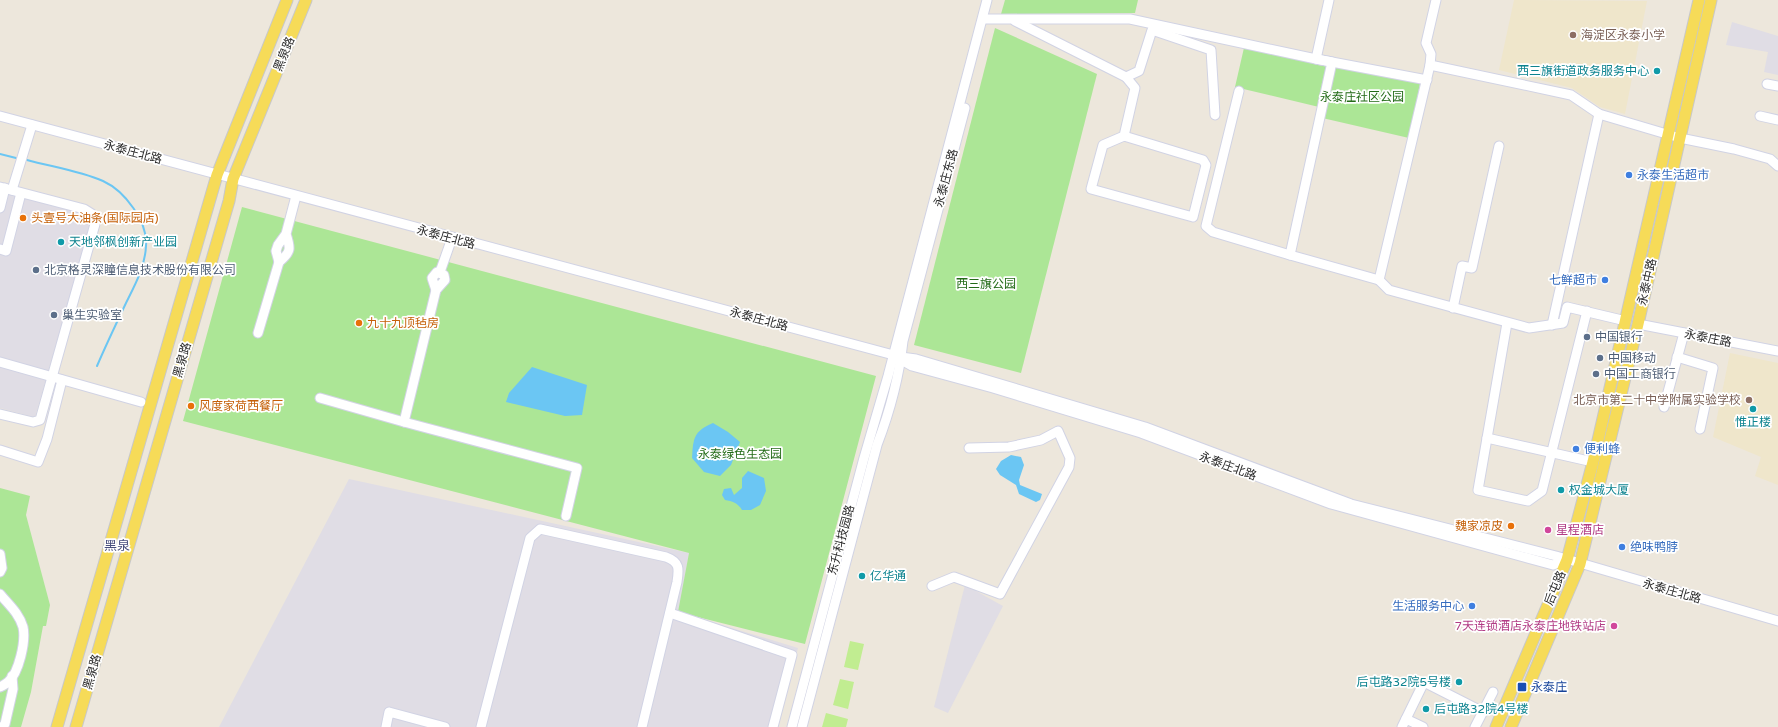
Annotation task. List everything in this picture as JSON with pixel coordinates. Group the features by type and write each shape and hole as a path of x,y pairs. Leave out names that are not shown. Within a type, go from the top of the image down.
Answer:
{"main road":[{"name":"黑泉路","path":"57,727 217,175 287,0"},
{"name":"黑泉路","path":"76,727 234,179 306,0"},
{"name":"永泰中路","path":"1567,560 1593,462 1699,0"},
{"name":"永泰中路","path":"1580,564 1638,324 1711,0"},
{"name":"后屯路","path":"1496,727 1567,560"},
{"name":"后屯路","path":"1511,727 1580,564"}],"street":[{"name":"永泰庄东路","path":"898,357 987,0"},
{"name":"永泰庄东路","path":"898,357 993,0"},
{"path":"1316,59 1329,0"},
{"path":"1378,280 1427,80 1431,54 1426,43 1436,0"},
{"path":"1124,136 1135,88 1126,77 1016,21 985,19 1130,19 1316,59 1427,80"},
{"path":"1126,77 1139,71 1152,30 1211,50 1215,115"},
{"path":"1290,255 1332,62 1316,59"},
{"path":"1430,65 1571,95 1599,114 1680,138 1734,149 1770,159 1778,166"},
{"path":"1767,84 1778,86"},
{"path":"1239,91 1206,226 1213,232 1378,280 1389,290 1529,328 1563,323 1567,307 1626,321"},
{"path":"1552,325 1599,114"},
{"name":"永泰庄北路","path":"0,116 898,357 916,359 1145,427 1351,504 1556,556 1778,621"},
{"path":"1760,116 1778,120"},
{"path":"0,208 10,189 32,125"},
{"path":"1124,136 1203,160 1206,165 1193,217 1091,189 1103,145 1124,136"},
{"path":"1452,308 1462,266 1472,268 1499,146"},
{"path":"0,249 6,251 10,189"},
{"path":"0,414 33,422 40,420 95,224 92,214 84,209 10,189"},
{"path":"258,333 279,262 276,251 278,245 286,234 296,196"},
{"path":"404,422 436,290 432,278 434,273 440,272 452,238"},
{"path":"1507,323 1478,490 1528,501 1542,491 1553,452 1587,311"},
{"name":"永泰庄路","path":"1638,324 1778,351"},
{"path":"1664,408 1684,333"},
{"name":"东升科技园路","path":"792,727 816,633 898,357"},
{"name":"东升科技园路","path":"802,727 877,444 889,414 899,373 898,357"},
{"path":"1677,357 1713,368 1700,429"},
{"path":"0,362 141,402"},
{"path":"0,450 38,462 47,439 62,380"},
{"path":"320,398 577,468 566,516"},
{"path":"932,586 954,577 1000,594 1069,467 1070,458 1058,431 1041,440 1009,447 969,448"},
{"path":"1488,438 1593,462"},
{"path":"481,727 530,538 540,529 673,560 678,565 679,572 670,613 642,727"},
{"path":"0,554 2,568 0,572"},
{"path":"0,594 15,611 23,627 21,654 12,676 8,682 0,687"},
{"path":"670,613 792,655 773,727"},
{"path":"2,727 13,688 12,676"},
{"path":"1422,727 1404,723 1424,682 1483,712"},
{"path":"1475,727 1493,692"},
{"path":"386,727 389,712 445,727"}],"shaded area":[{"name":"海淀区永泰小学","path":"1514,0 1647,1 1625,114 1600,107 1572,88 1499,70"},
{"path":"1732,22 1778,36 1778,75 1764,72 1768,52 1726,45"},
{"path":"0,191 83,213 91,223 35,417 0,408"},
{"name":"北京市第二十中学附属实验学校","path":"1730,353 1778,363 1778,485 1755,476 1761,457 1713,437"},
{"path":"349,479 689,553 679,612 798,648 778,727 219,727"},
{"path":"965,585 1003,606 948,713 934,707"}],"green space":[{"path":"1005,0 1138,0 1135,13 1001,14"},
{"name":"西三旗公园","path":"995,28 1097,74 1021,373 914,345"},
{"name":"永泰庄社区公园","path":"1246,39 1421,79 1409,138 1318,117 1319,107 1235,87"},
{"name":"永泰绿色生态园","path":"242,207 876,376 805,644 678,612 689,553 183,421"},
{"path":"0,488 30,496 26,515 50,605 46,626 43,626 31,692 21,727 0,727"},
{"path":"850,641 864,644 858,670 844,667"},
{"path":"840,679 854,682 848,709 833,705"},
{"path":"826,713 848,719 846,727 822,727"}],"water":[{"path":"532,367 587,385 582,415 565,416 506,402 509,393"},
{"path":"713,423 728,432 740,442 731,465 720,476 704,472 692,458 694,440 698,432"},
{"path":"1011,455 1021,457 1024,465 1019,480 1020,485 1042,494 1040,500 1036,502 1019,494 1016,485 1000,475 996,469 1001,461"},
{"path":"748,471 764,478 766,491 760,505 751,510 742,510 735,503 725,500 722,495 724,489 731,488 734,495 742,488 742,478"}],"waterway":[{"path":"0,154 16,158"},
{"path":"27,160 85,174 103,181 119,192 134,208 143,227 146,237 146,246 142,269 97,366"}],"place":[{"name":"海淀区永泰小学","path":"1573,35"},
{"name":"西三旗街道政务服务中心","path":"1657,71"},
{"name":"永泰生活超市","path":"1629,175"},
{"name":"头壹号大油条(国际园店)","path":"23,218"},
{"name":"天地邻枫创新产业园","path":"61,242"},
{"name":"北京格灵深瞳信息技术股份有限公司","path":"36,270"},
{"name":"七鲜超市","path":"1605,280"},
{"name":"巢生实验室","path":"54,315"},
{"name":"九十九顶毡房","path":"359,323"},
{"name":"中国银行","path":"1587,337"},
{"name":"中国移动","path":"1600,358"},
{"name":"中国工商银行","path":"1596,374"},
{"name":"北京市第二十中学附属实验学校","path":"1749,400"},
{"name":"风度家荷西餐厅","path":"191,406"},
{"name":"惟正楼","path":"1753,409"},
{"name":"便利蜂","path":"1576,449"},
{"name":"权金城大厦","path":"1561,490"},
{"name":"魏家凉皮","path":"1511,526"},
{"name":"星程酒店","path":"1548,530"},
{"name":"绝味鸭脖","path":"1622,547"},
{"name":"亿华通","path":"862,576"},
{"name":"生活服务中心","path":"1472,606"},
{"name":"7天连锁酒店永泰庄地铁站店","path":"1614,626"},
{"name":"后屯路32院5号楼","path":"1459,682"},
{"name":"永泰庄","path":"1522,687"},
{"name":"后屯路32院4号楼","path":"1426,709"}],"district":[{"name":"黑泉","path":"117,545"}]}
